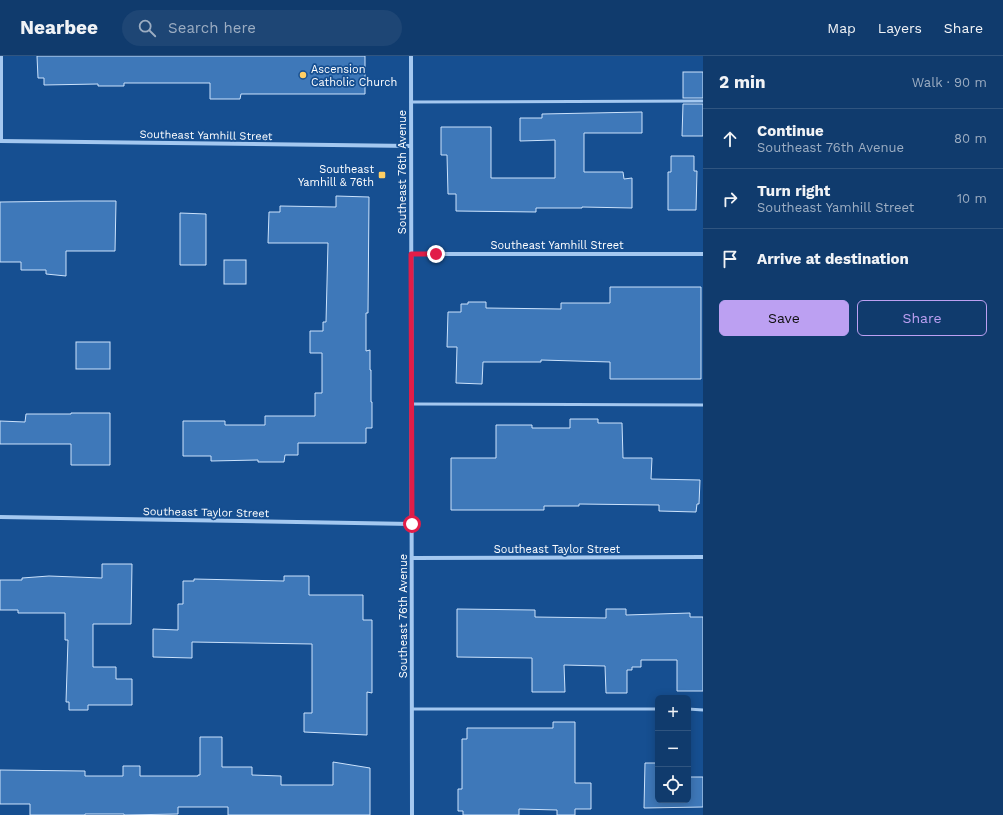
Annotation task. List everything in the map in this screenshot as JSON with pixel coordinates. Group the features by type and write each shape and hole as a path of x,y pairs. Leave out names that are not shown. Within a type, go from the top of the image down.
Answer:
{"street":[{"path":"0,141 1,56"},
{"name":"Southeast 76th Avenue","path":"411,56 412,815"},
{"name":"Southeast Yamhill Street","path":"0,141 411,146"},
{"name":"Southeast Yamhill Street","path":"411,254 703,254"},
{"name":"Southeast Taylor Street","path":"0,517 412,524"},
{"name":"Southeast Taylor Street","path":"412,558 703,557"}],"lane":[{"path":"411,102 703,101"},
{"path":"411,404 703,404"},
{"path":"412,709 655,709"},
{"path":"691,710 703,710"}],"building":[{"path":"37,56 365,56 365,94 241,94 240,99 210,99 210,83 124,83 124,86 98,86 98,84 44,85 44,78 38,78"},
{"path":"683,72 703,72 703,98 683,98"},
{"path":"683,104 703,104 703,136 682,136"},
{"path":"642,112 642,133 584,133 584,172 623,172 624,179 632,178 632,208 536,208 536,212 456,211 456,194 448,194 447,155 441,155 441,127 491,127 491,178 555,178 555,140 520,141 520,118 542,118 542,114"},
{"path":"671,156 694,156 694,171 697,171 696,210 668,210 668,172 671,172"},
{"path":"336,196 369,197 368,313 366,313 366,351 370,350 372,428 366,428 366,443 298,443 298,455 285,455 284,462 258,462 258,460 211,461 211,456 183,456 183,421 225,421 225,425 265,425 265,416 315,416 315,393 322,393 322,353 310,353 310,331 323,331 323,322 326,322 328,243 268,243 269,212 280,212 280,206 336,207"},
{"path":"116,201 115,251 66,251 66,276 46,274 46,270 21,270 21,262 0,262 0,202"},
{"path":"180,213 206,214 206,265 180,265"},
{"path":"224,260 246,260 246,284 224,284"},
{"path":"610,287 701,287 701,379 610,379 610,362 541,360 541,362 483,362 482,384 456,383 457,347 447,347 448,312 461,312 461,304 468,304 468,302 486,302 486,308 561,309 561,303 610,303"},
{"path":"76,342 110,342 110,369 76,369"},
{"path":"110,413 110,465 71,465 71,444 0,444 0,421 25,422 26,414"},
{"path":"570,419 598,419 598,423 622,423 623,458 652,458 651,479 700,480 699,504 697,504 696,512 659,511 659,505 579,504 579,506 544,506 544,510 451,510 451,458 496,458 496,425 532,425 532,428 570,428"},
{"path":"102,564 132,564 131,624 93,624 93,667 116,667 116,679 132,679 132,705 88,705 88,710 69,710 69,702 66,702 68,640 65,640 65,613 18,613 18,610 0,610 0,580 22,580 22,578 49,576 102,578"},
{"path":"284,576 309,576 309,595 363,595 363,620 372,620 372,693 367,692 367,735 304,732 304,713 312,713 312,644 192,642 192,658 153,657 153,629 178,630 178,604 183,604 183,581 194,581 194,579 284,581"},
{"path":"457,609 535,610 535,617 606,618 606,609 626,609 626,615 690,613 690,617 703,617 703,691 677,691 677,660 641,660 641,667 632,667 632,670 627,670 627,693 606,693 605,666 564,665 565,692 532,692 532,658 457,657"},
{"path":"553,722 575,722 575,783 591,783 591,809 575,809 575,815 557,815 557,810 519,809 519,815 463,815 463,811 458,811 458,789 462,789 462,739 467,739 467,728 553,728"},
{"path":"200,737 222,737 222,767 252,767 252,775 281,776 281,785 333,785 333,762 370,768 370,815 228,815 228,807 178,807 178,814 30,815 30,804 0,804 0,770 85,771 85,776 123,776 123,766 140,766 140,776 198,776 200,775"},
{"path":"645,763 655,763 655,803 691,803 691,777 703,777 703,807 644,808"}],"place":[{"name":"Ascension Catholic Church","path":"303,75"},
{"name":"Southeast Yamhill & 76th","path":"382,175"}],"route":[{"path":"412,524 411,254 436,254"}]}
